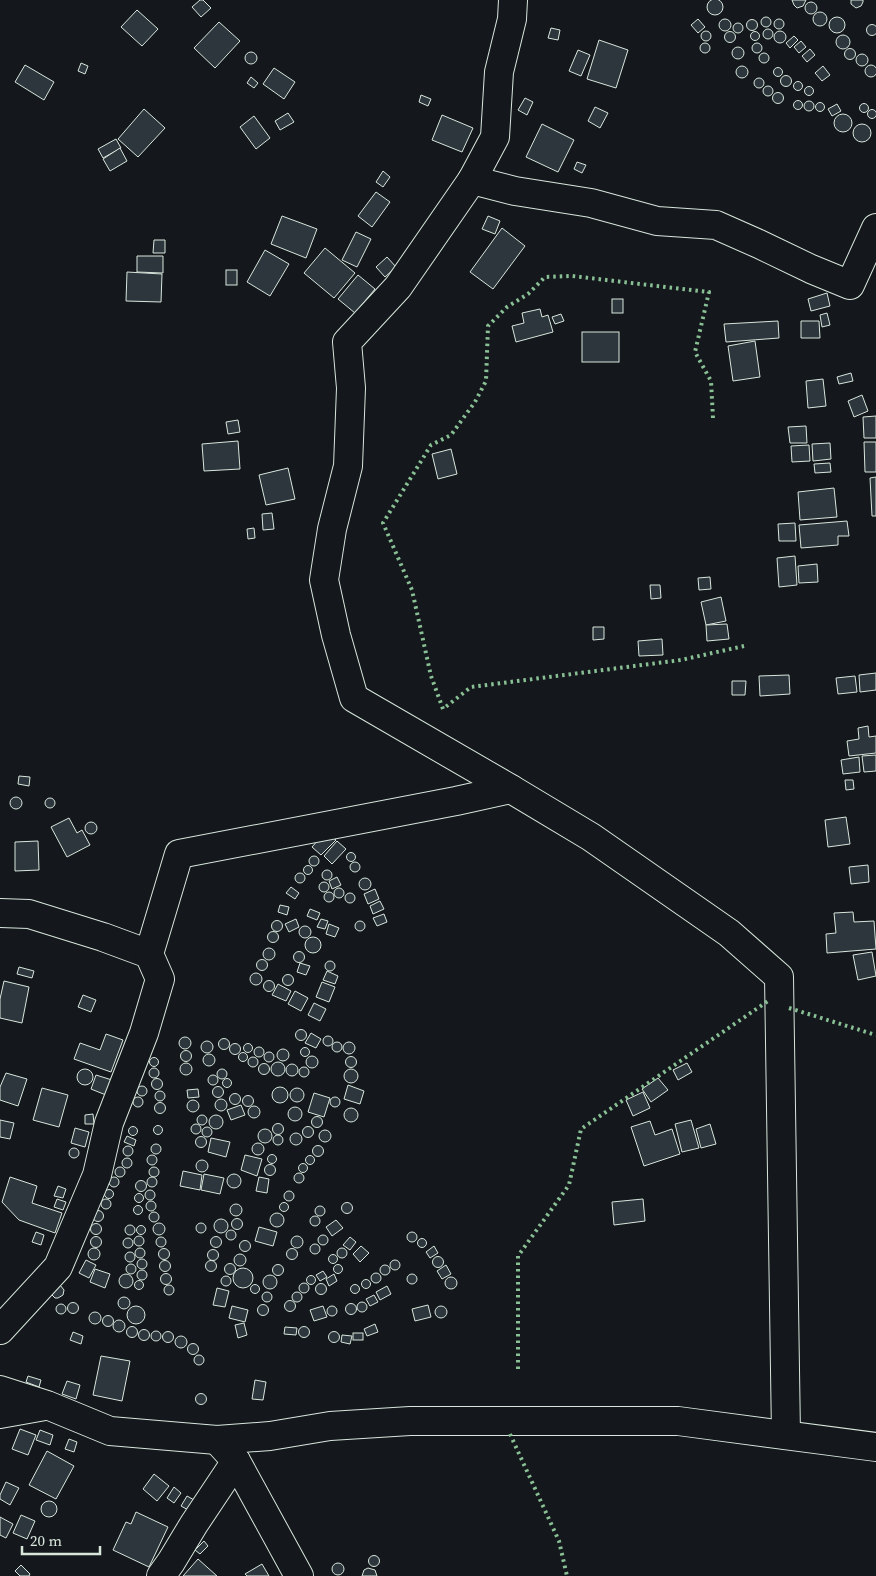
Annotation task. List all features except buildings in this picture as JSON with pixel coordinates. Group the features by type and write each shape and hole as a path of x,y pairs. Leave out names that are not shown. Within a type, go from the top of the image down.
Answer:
{"street":[{"path":"514,0 512,19 499,72 495,137 472,180 398,287 347,342 351,388 348,466 332,529 324,580 336,635 354,698 591,837 721,928 779,977 786,1435"},
{"path":"472,180 515,191 591,203 657,221 716,226 850,285 876,228"},
{"path":"0,1330 58,1267 97,1175 109,1123 144,1033 160,978 149,954 178,854 511,789"},
{"path":"0,913 29,914 103,937 149,954"},
{"path":"0,1390 47,1405 110,1430 216,1440 270,1436 330,1426 410,1420 678,1421 876,1446"},
{"path":"0,1414 47,1405"},
{"path":"216,1440 236,1461 299,1576"},
{"path":"161,1576 236,1461"}],"hedge":[{"path":"713,418 711,381 695,352 709,292 572,276 545,277 528,294 507,307 488,326 486,381 475,402 451,435 431,445 383,523 412,590 431,676 443,709 471,687 681,660 744,646"},
{"path":"518,1369 518,1256 569,1185 581,1129 768,1001"},
{"path":"789,1008 876,1035"},
{"path":"510,1434 559,1541 567,1576"}]}
